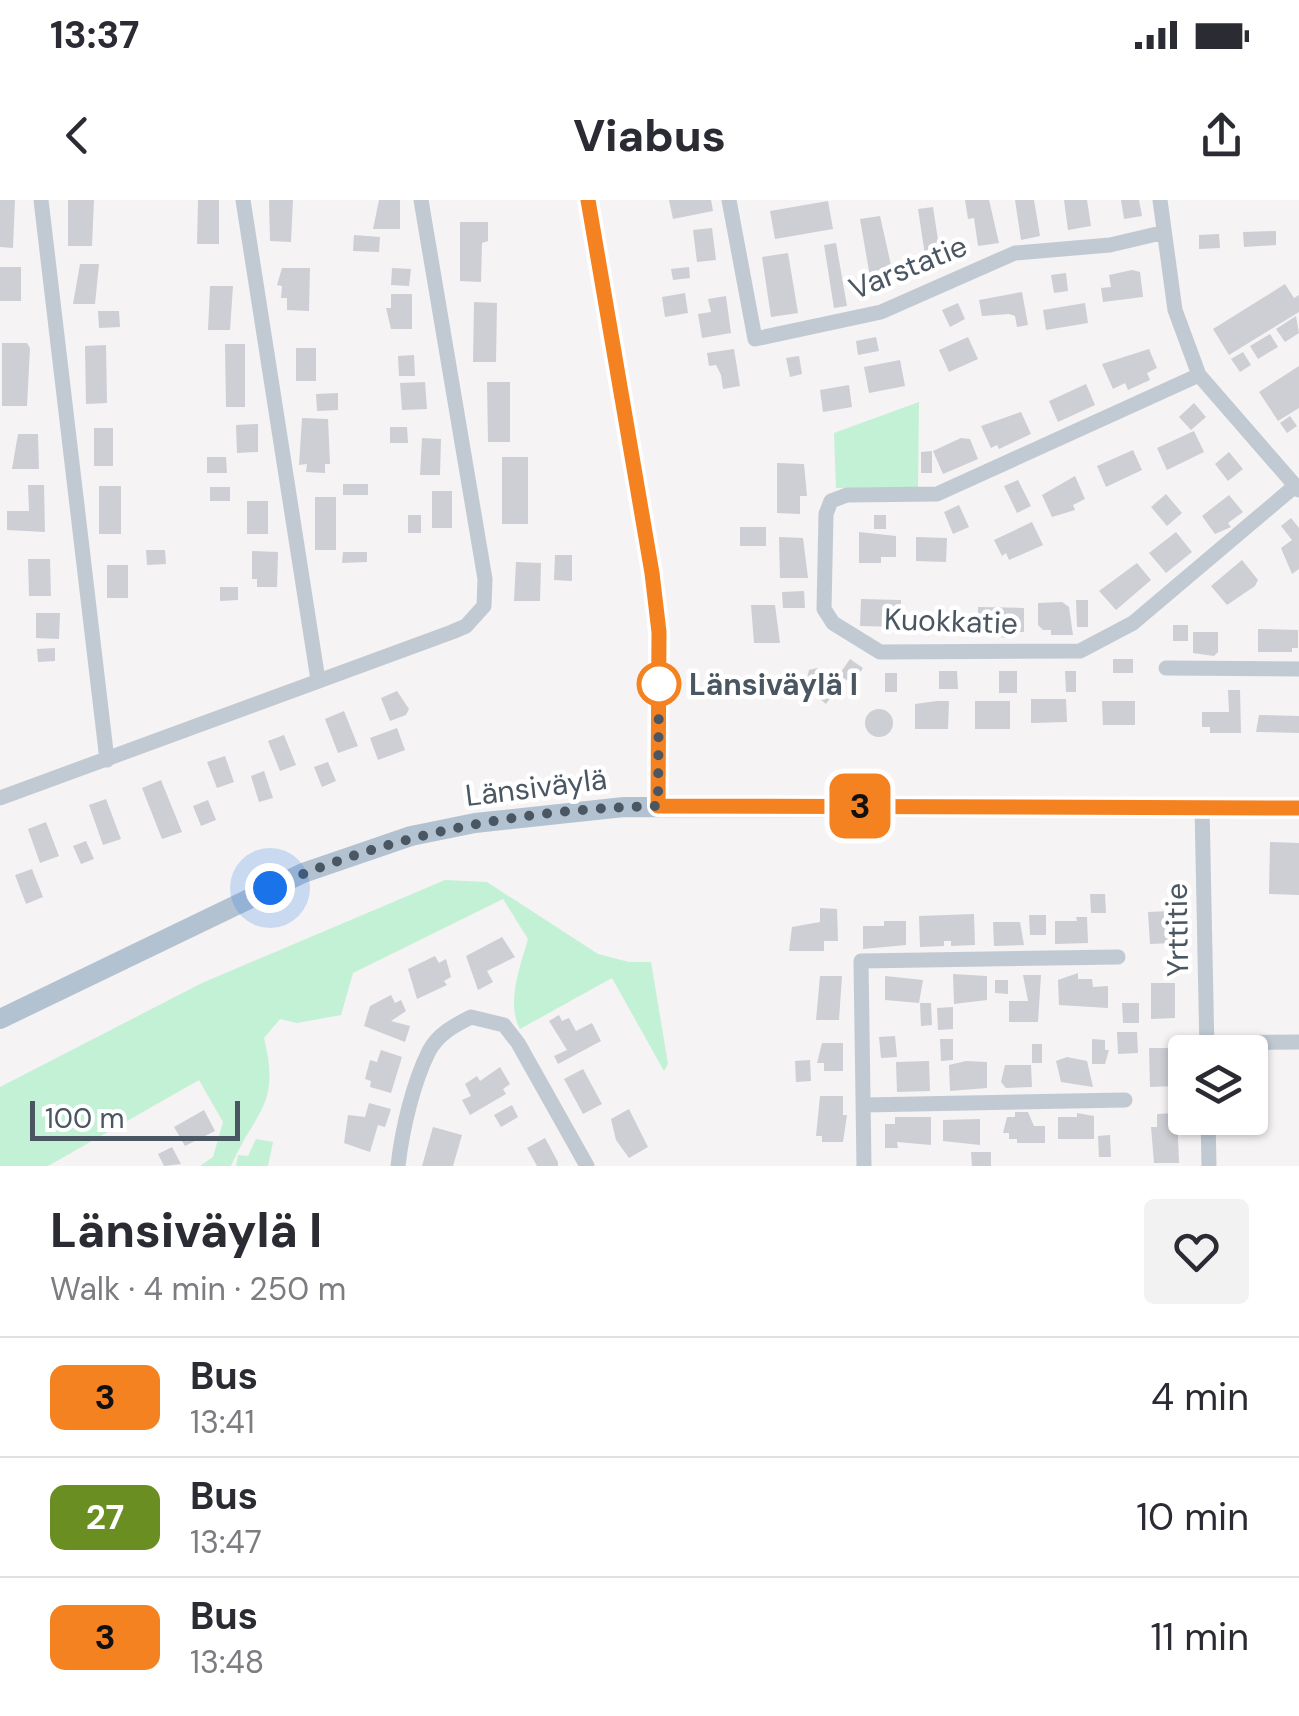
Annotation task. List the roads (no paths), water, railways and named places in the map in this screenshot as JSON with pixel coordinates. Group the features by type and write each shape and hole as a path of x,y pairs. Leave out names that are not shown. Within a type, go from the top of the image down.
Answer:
{"main road":[{"name":"Länsiväylä","path":"0,1019 204,917 380,846 442,828 525,815 658,806 1299,808"}],"street":[{"path":"40,200 107,760"},
{"path":"243,200 318,680"},
{"path":"0,798 466,626 484,606 485,579 421,200"},
{"path":"588,200 659,632 658,806"},
{"name":"Varstatie","path":"729,200 755,339 881,312 1014,253 1110,244 1162,234"},
{"path":"1160,200 1176,310 1199,375 1297,488"},
{"name":"Kuokkatie","path":"1199,375 937,494 847,495 832,501 826,514 824,610 833,623 880,652 1080,651 1133,622 1297,488"},
{"path":"1166,668 1299,668"},
{"name":"Yrttitie","path":"1202,806 1207,1035"},
{"path":"864,1166 861,961 1118,957"},
{"path":"398,1166 400,1144 430,1049 449,1028 472,1016 504,1025 518,1043 587,1166"},
{"path":"1268,1044 1299,1042"},
{"path":"864,1105 1125,1100"},
{"path":"1208,1135 1209,1166"}],"place":[{"name":"Länsiväylä I","path":"659,684"}]}
